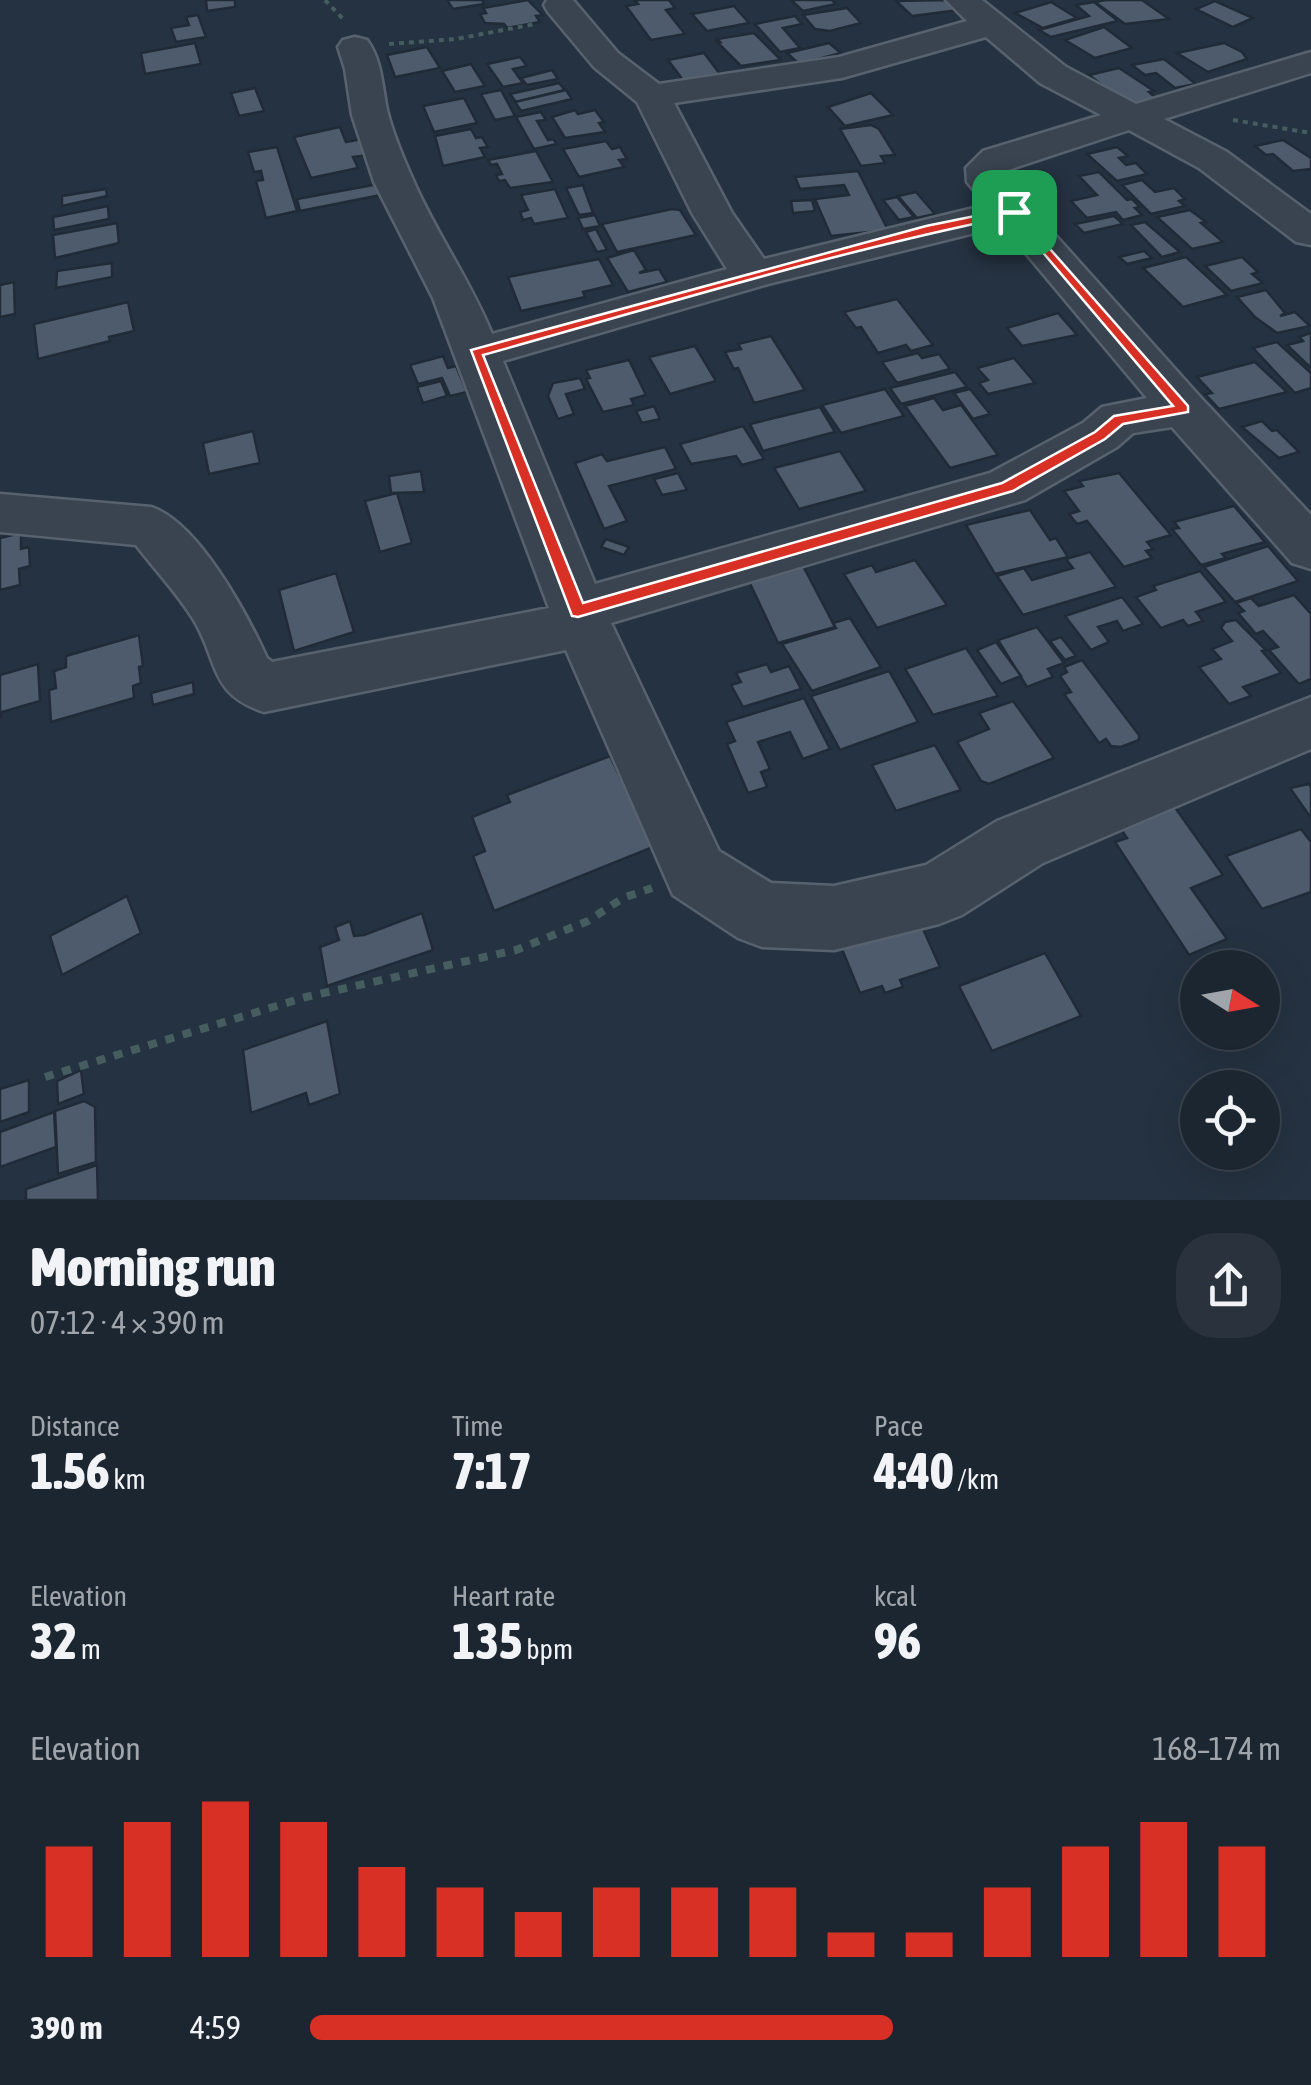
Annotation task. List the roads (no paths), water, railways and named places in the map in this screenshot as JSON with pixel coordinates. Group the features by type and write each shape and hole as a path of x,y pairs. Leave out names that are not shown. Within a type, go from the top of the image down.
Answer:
{"street":[{"path":"567,6 606,60 652,96 712,213 753,275"},
{"path":"652,96 842,67 975,12 1053,74 1213,160 1311,233"},
{"path":"355,48 363,69 370,115 394,182 455,298 580,618 696,873 762,915 834,918 939,893 1020,842 1311,722"},
{"path":"1311,62 1128,116 997,159 985,168 987,182 1183,409 1311,549"},
{"path":"476,353 753,275 930,229 1014,212"},
{"path":"0,513 151,527 218,611 245,674 264,688 580,618 1007,488 1100,435 1119,419 1183,409"}]}
